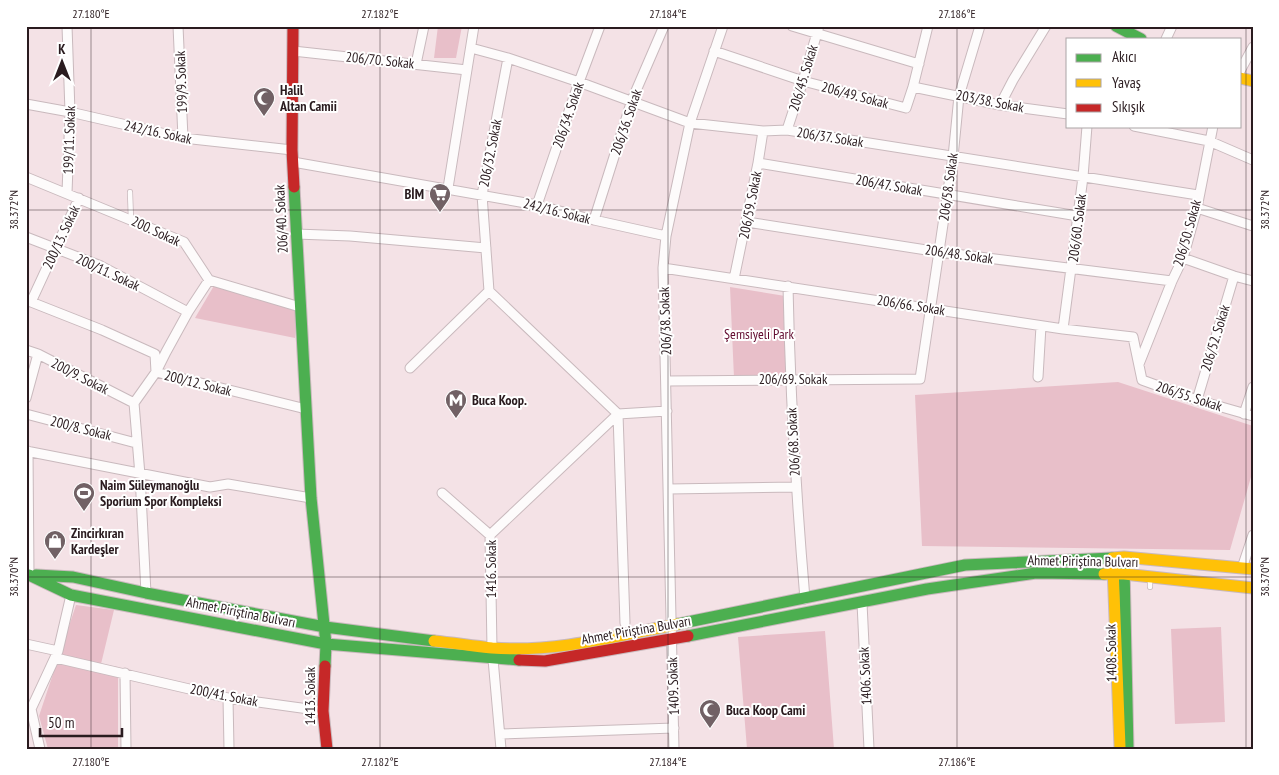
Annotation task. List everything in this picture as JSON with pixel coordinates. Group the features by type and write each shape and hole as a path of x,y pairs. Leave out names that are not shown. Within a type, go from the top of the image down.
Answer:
{"main road":[{"name":"206/40. Sokak","path":"293,26 292,156 311,498"},
{"path":"1116,26 1139,38"},
{"path":"311,498 326,644"},
{"name":"Ahmet Piriştina Bulvarı","path":"28,575 71,595 326,644 493,653 584,643 965,565 1118,557 1248,568"},
{"name":"1408. Sokak","path":"1118,557 1128,749"},
{"name":"Ahmet Piriştina Bulvarı","path":"28,575 73,577 325,627 545,661 671,639 927,589 1036,572 1119,574 1150,582 1253,588"},
{"name":"1408. Sokak","path":"1119,574 1120,749"},
{"name":"1413. Sokak","path":"326,644 323,711 327,749"}],"street":[{"name":"199/11. Sokak","path":"67,26 70,112 67,193"},
{"name":"199/9. Sokak","path":"178,26 183,138"},
{"path":"416,64 424,26"},
{"path":"448,188 474,26"},
{"name":"206/34. Sokak","path":"538,205 579,82 600,26"},
{"name":"206/36. Sokak","path":"594,220 632,100 664,26"},
{"name":"206/38. Sokak","path":"671,624 668,411 663,268 666,236 690,123 723,26"},
{"path":"792,26 818,30 919,64"},
{"path":"913,86 928,26"},
{"name":"206/58. Sokak","path":"920,379 953,157 959,96 980,26"},
{"path":"1000,105 1046,26"},
{"path":"1166,38 1172,26"},
{"name":"206/45. Sokak","path":"787,130 818,30"},
{"path":"1242,67 1253,47"},
{"name":"206/37. Sokak","path":"470,48 508,58 632,100 690,123 762,130 787,130 1198,195"},
{"name":"206/70. Sokak","path":"293,51 467,70"},
{"name":"206/49. Sokak","path":"714,51 803,81 906,108 913,86"},
{"name":"206/32. Sokak","path":"489,291 482,195 508,58"},
{"name":"203/38. Sokak","path":"913,86 1000,105 1066,114"},
{"name":"242/16. Sokak","path":"26,104 183,138 292,156 538,205 666,236"},
{"name":"206/60. Sokak","path":"1064,329 1083,177 1086,128"},
{"path":"1144,128 1210,141 1253,160"},
{"name":"206/50. Sokak","path":"1139,364 1183,258 1197,208 1212,128"},
{"name":"206/59. Sokak","path":"734,279 747,222 762,130"},
{"name":"206/47. Sokak","path":"758,163 1078,216"},
{"name":"200. Sokak","path":"26,177 184,242 209,280"},
{"name":"200/13. Sokak","path":"29,301 57,249 79,198"},
{"path":"1197,208 1253,226"},
{"name":"206/48. Sokak","path":"747,222 939,252 1172,281"},
{"path":"296,234 350,236 486,248"},
{"name":"200/11. Sokak","path":"26,237 101,266 188,312"},
{"path":"1183,258 1253,281"},
{"name":"206/66. Sokak","path":"663,268 1041,326 1133,337 1139,364"},
{"name":"206/52. Sokak","path":"1197,400 1234,276"},
{"path":"146,593 134,403 156,372 188,312 209,280 300,307"},
{"name":"206/68. Sokak","path":"788,286 790,379 805,599"},
{"path":"410,368 489,291 618,414 625,623"},
{"name":"200/12. Sokak","path":"29,301 102,330 155,354 156,372 306,409"},
{"path":"1038,377 1041,326"},
{"name":"200/9. Sokak","path":"26,350 38,354 134,403"},
{"path":"26,398 38,354"},
{"name":"206/55. Sokak","path":"1139,364 1142,380 1197,400 1248,415"},
{"name":"206/69. Sokak","path":"667,381 920,379"},
{"path":"1248,415 1253,387"},
{"path":"618,414 668,411"},
{"name":"200/8. Sokak","path":"26,414 136,443"},
{"name":"1416. Sokak","path":"501,749 493,653 490,535 618,414"},
{"path":"28,575 27,451 140,475 210,487 228,484 311,498"},
{"path":"669,489 796,488"},
{"path":"442,493 490,535"},
{"path":"1248,568 1253,534"},
{"path":"40,749 28,708 57,654 71,595"},
{"name":"1406. Sokak","path":"862,603 868,749"},
{"name":"1409. Sokak","path":"671,624 674,749"},
{"path":"26,644 57,654"},
{"name":"200/41. Sokak","path":"57,654 228,698 323,711"},
{"path":"125,673 126,749"},
{"path":"228,698 229,749"},
{"path":"500,734 674,728"}],"lane":[{"path":"130,192 131,220"}],"green space":[{"path":"438,26 462,26 456,58 434,58"},
{"path":"215,284 297,308 295,338 195,318"},
{"name":"Şemsiyeli Park","path":"730,287 785,296 786,374 734,378"},
{"path":"1118,382 1253,426 1253,470 1230,550 922,546 915,395"},
{"path":"76,605 114,610 101,664 118,667 118,749 48,749 39,716"},
{"path":"1221,627 1225,722 1175,724 1171,629"},
{"path":"825,631 834,749 747,749 738,637"}],"traffic: fast":[{"path":"1116,26 1139,38"},
{"path":"294,187 311,498 326,644 325,666"},
{"path":"678,624 965,565 1112,558"},
{"path":"1124,566 1128,749"},
{"path":"688,636 927,589 1036,573 1104,574"},
{"path":"29,575 71,595 326,644 519,660"},
{"path":"36,575 73,577 325,627 434,641"}],"traffic: slow":[{"path":"1242,78 1253,81"},
{"path":"1112,558 1124,557 1253,569"},
{"path":"1113,567 1120,747"},
{"path":"1104,574 1124,574 1253,588"},
{"path":"434,641 492,648 539,648 586,642 678,624"}],"traffic: jam":[{"path":"293,26 292,150 294,187"},
{"path":"519,660 545,661 688,636"},
{"path":"325,666 323,711 327,749"}],"place":[{"name":"Halil Altan Camii","path":"264,117"},
{"name":"BİM","path":"440,213"},
{"name":"Buca Koop.","path":"456,419"},
{"name":"Naim Süleymanoğlu Sporium Spor Kompleksi","path":"84,512"},
{"name":"Zincirkıran Kardeşler","path":"55,560"},
{"name":"Buca Koop Cami","path":"710,729"}]}
